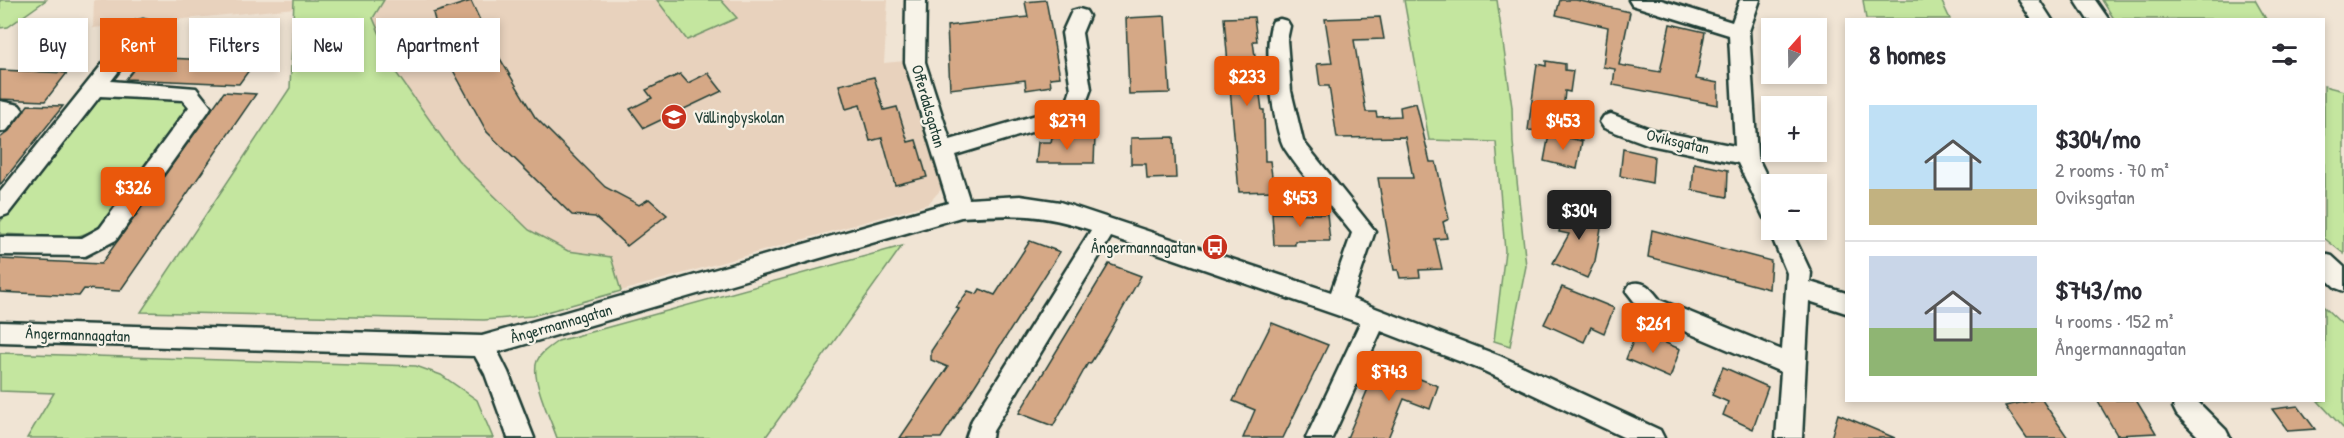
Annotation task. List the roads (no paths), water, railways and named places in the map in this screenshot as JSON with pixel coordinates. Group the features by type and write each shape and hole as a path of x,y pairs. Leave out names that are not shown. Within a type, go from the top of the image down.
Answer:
{"street":[{"name":"Offerdalsgatan","path":"916,0 915,62 961,208"},
{"path":"1639,0 1739,31"},
{"path":"1749,0 1739,31 1746,156 1761,188"},
{"path":"2029,0 2041,18"},
{"path":"2085,0 2098,18"},
{"path":"942,151 1064,115 1077,103 1081,89 1072,33 1079,16"},
{"path":"1280,26 1277,40 1281,91 1293,144 1364,231 1338,304"},
{"path":"0,208 108,72"},
{"path":"0,246 86,247 108,234 201,107 189,93 95,88"},
{"path":"0,109 12,110 0,124"},
{"name":"Oviksgatan","path":"1611,122 1650,137 1746,156"},
{"name":"Ångermannagatan","path":"0,332 482,346 961,208 1020,205 1060,211 1338,304 1491,363 1651,438"},
{"path":"979,438 981,428 1106,226"},
{"path":"1784,240 1799,273 1789,438"},
{"path":"2325,264 2344,281"},
{"path":"1799,288 1845,303"},
{"path":"1638,291 1652,307 1794,366"},
{"path":"1319,438 1374,319"},
{"path":"482,346 496,372 521,438"},
{"path":"2186,407 2217,438"}],"place":[{"name":"Vällingbyskolan","path":"674,117"},
{"name":"Ångermannagatan","path":"1215,247"}]}
